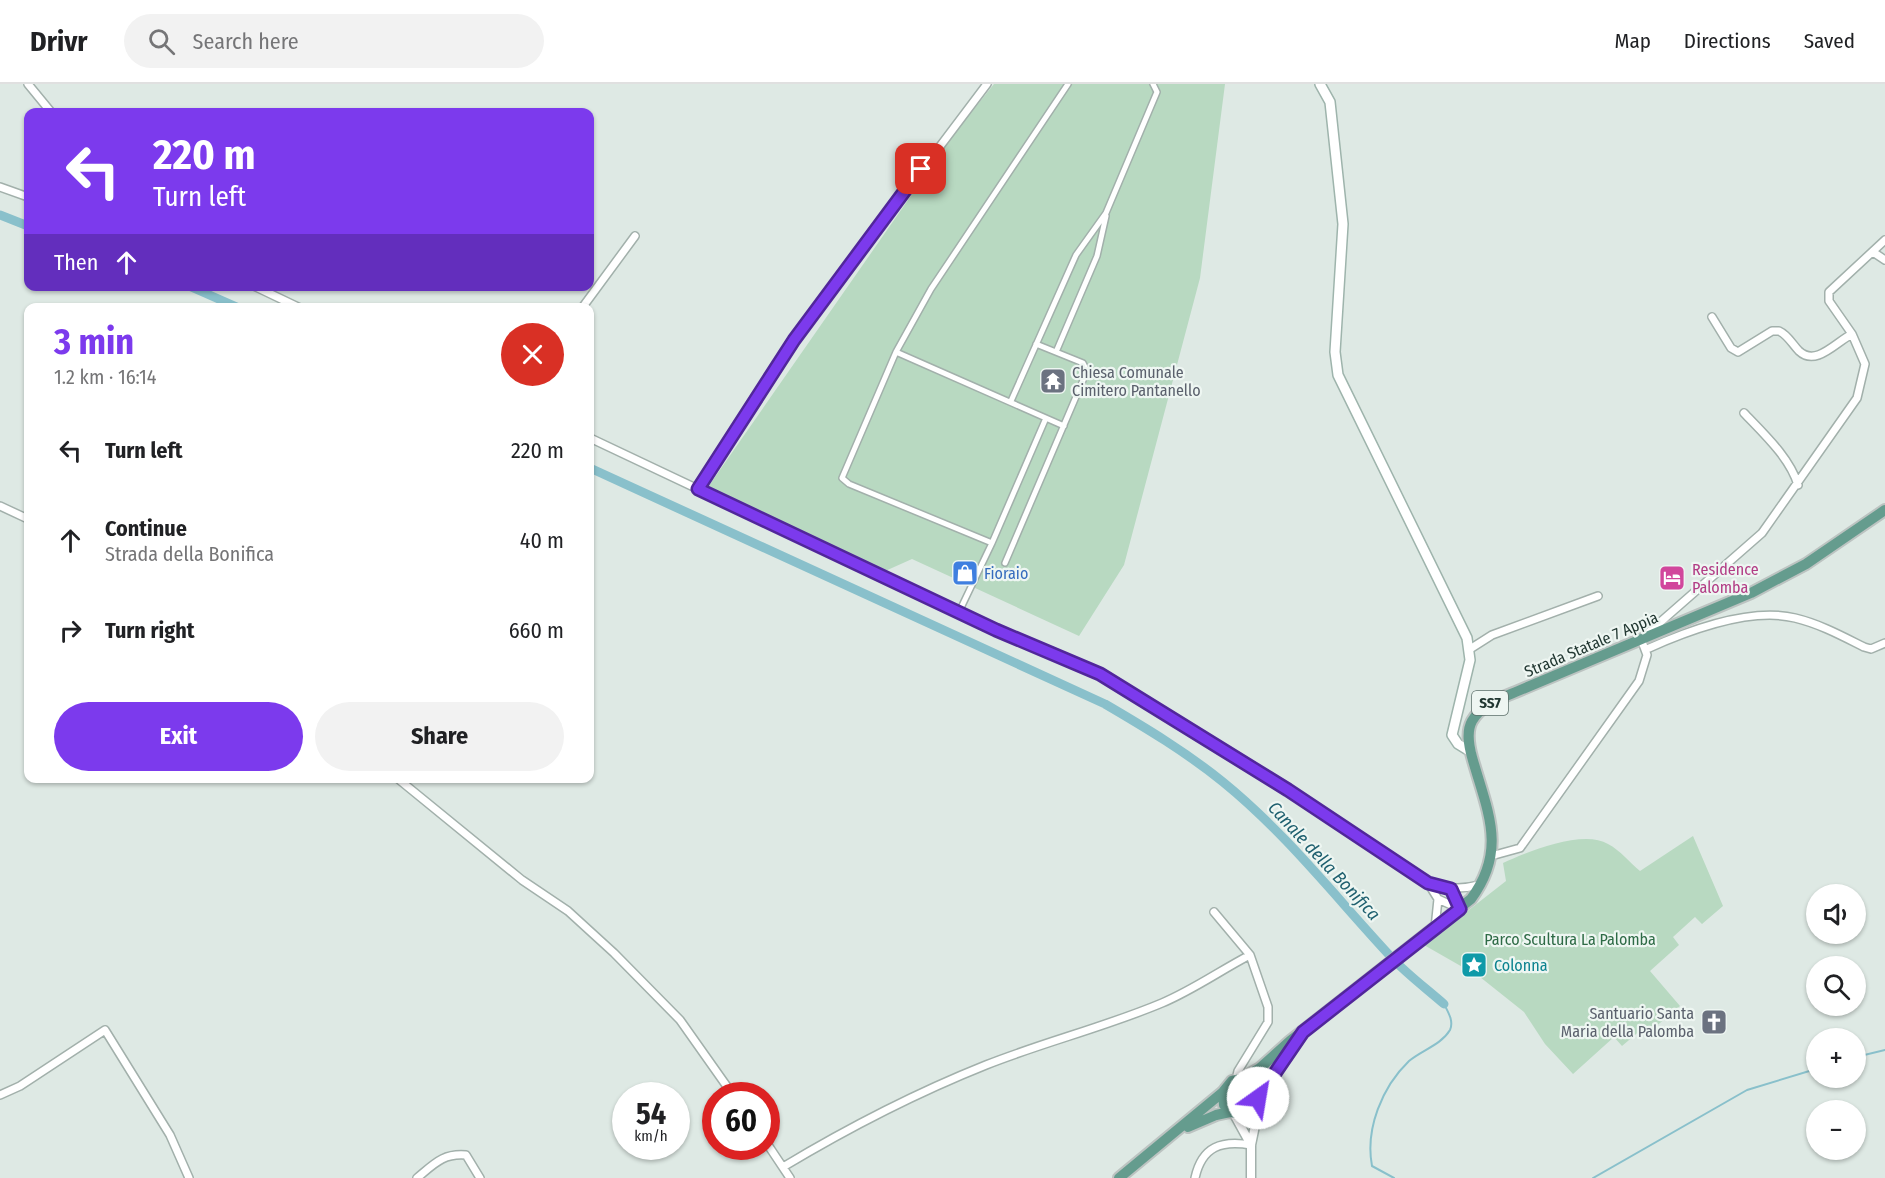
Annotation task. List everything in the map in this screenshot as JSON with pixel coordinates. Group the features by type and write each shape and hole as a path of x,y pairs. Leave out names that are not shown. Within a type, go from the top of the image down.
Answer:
{"main road":[{"path":"1320,84 1330,102 1343,224 1335,352 1338,375 1467,638 1470,660 1452,735 1458,744 1471,752"},
{"name":"Strada Statale 7 Appia","path":"1119,1178 1177,1132 1223,1092 1228,1084 1260,1068 1460,909 1482,884 1491,856 1493,834 1468,737 1471,723 1490,703 1644,644 1751,593 1806,564 1885,510"},
{"name":"Strada Statale 7 Appia","path":"1177,1132 1198,1121 1232,1113 1248,1113 1303,1032"},
{"path":"1239,1079 1253,1085 1256,1103"},
{"path":"1223,1092 1224,1105 1232,1113"}],"street":[{"path":"28,84 48,108"},
{"path":"698,489 794,340 987,84"},
{"path":"992,543 849,484 842,478 896,352 931,289 1068,84"},
{"path":"1056,352 1097,256 1106,213 1157,92 1154,84"},
{"path":"0,187 24,196"},
{"path":"1011,401 1076,255 1106,213"},
{"path":"586,303 635,236"},
{"path":"1491,856 1520,848 1639,681 1644,644 1762,533 1798,485 1857,398 1866,364 1852,334 1830,301 1829,292 1885,240"},
{"path":"1873,252 1885,260"},
{"path":"264,291 290,303"},
{"path":"1712,317 1731,348 1738,352 1772,331 1779,331 1801,352 1809,357 1816,357 1852,334"},
{"path":"1005,563 1087,371 1083,363 1036,344"},
{"path":"896,352 1064,426"},
{"path":"1744,413 1781,454 1795,473 1798,485"},
{"path":"959,612 1047,418"},
{"path":"594,440 959,612 1100,674 1288,790 1428,883 1451,889 1463,889 1482,884"},
{"path":"0,506 24,517"},
{"path":"1470,649 1492,634 1598,596"},
{"path":"1644,644 1701,626 1770,616 1794,617 1819,626 1864,648 1871,649 1885,643"},
{"path":"403,783 522,880 568,911 614,953 680,1020 724,1082"},
{"path":"1428,883 1438,899 1460,909"},
{"path":"1451,889 1460,909"},
{"path":"1435,928 1438,899"},
{"path":"1214,912 1250,955 1268,1006 1269,1022 1238,1071 1239,1079"},
{"path":"783,1167 841,1133 907,1101 987,1065 1097,1029 1165,1002 1250,955"},
{"path":"0,1095 20,1086 105,1030 170,1135 189,1178"},
{"path":"1251,1178 1251,1145 1257,1116 1256,1103"},
{"path":"1232,1113 1251,1145"},
{"path":"1195,1178 1203,1157 1221,1144 1232,1142 1251,1145"},
{"path":"417,1178 443,1156 455,1154 466,1155 480,1178"},
{"path":"778,1160 790,1178"}],"green space":[{"path":"994,84 1225,84 1200,278 1124,565 1079,636 912,559 883,572 708,487 954,134"},
{"name":"Parco Scultura La Palomba","path":"1693,836 1723,906 1702,924 1695,917 1673,937 1679,945 1650,971 1680,1006 1647,1034 1642,1029 1622,1046 1614,1037 1573,1074 1545,1044 1524,1012 1480,977 1424,945 1506,881 1503,863 1526,853 1570,841 1597,840 1617,850 1640,871"}],"waterway":[{"name":"Canale della Bonifica","path":"0,215 24,224"},
{"name":"Canale della Bonifica","path":"200,291 228,303"},
{"name":"Canale della Bonifica","path":"594,470 1105,704 1151,731 1209,771 1269,823 1393,959 1444,1004"},
{"path":"1394,1178 1372,1166 1371,1138 1378,1109 1399,1071 1414,1057 1442,1040 1450,1030 1451,1020 1444,1004"},
{"path":"1866,1055 1885,1050"},
{"path":"1593,1178 1747,1090 1806,1072"}],"place":[{"name":"Chiesa Comunale Cimitero Pantanello","path":"1053,381"},
{"name":"Fioraio","path":"965,573"},
{"name":"Residence Palomba","path":"1672,578"},
{"name":"Colonna","path":"1474,965"},
{"name":"Santuario Santa Maria della Palomba","path":"1714,1022"}],"route":[{"path":"921,169 794,340 698,489 996,630 1100,674 1288,790 1428,883 1451,889 1460,909 1303,1032 1258,1098"}]}
